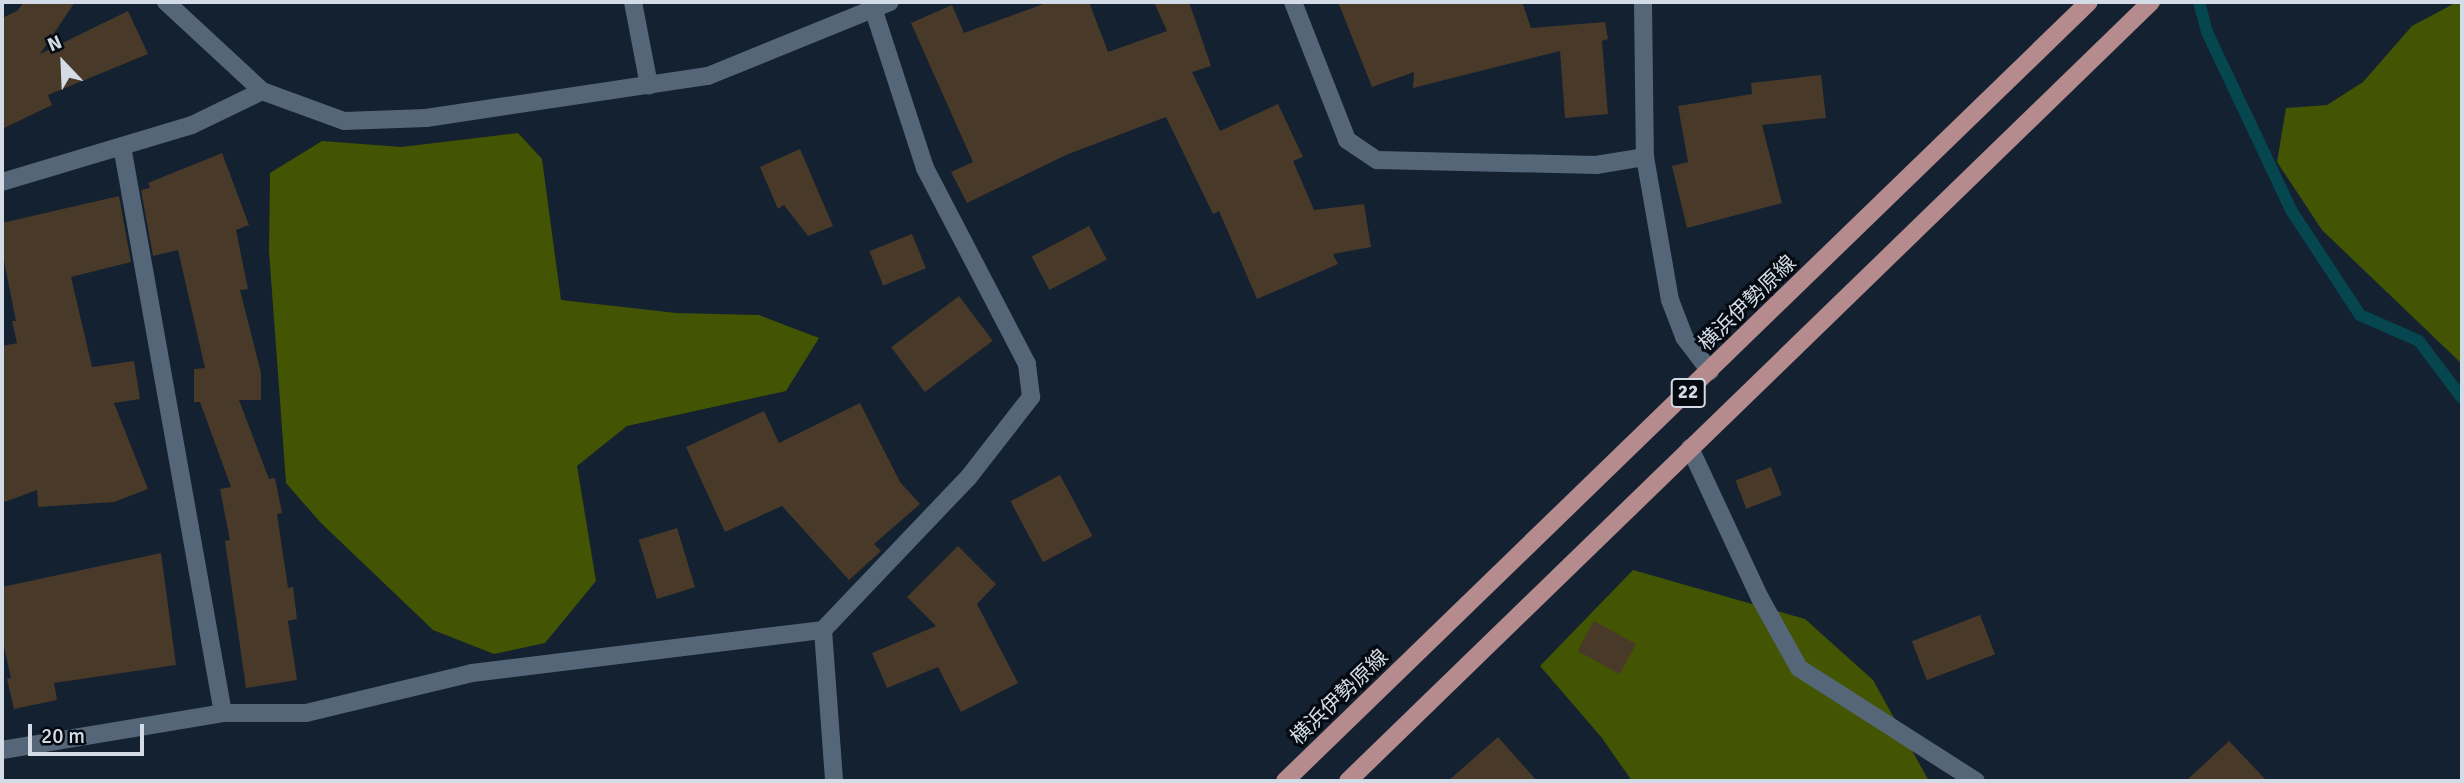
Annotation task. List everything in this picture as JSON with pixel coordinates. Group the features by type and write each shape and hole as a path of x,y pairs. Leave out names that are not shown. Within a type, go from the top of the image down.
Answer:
{"main road":[{"name":"横浜伊勢原線","path":"1284,781 1710,372 2089,2"},
{"name":"22","path":"1348,781 2151,2"}],"street":[{"path":"2,750 223,713 306,713 472,673 822,630 968,478 1031,397 1027,364 925,168 881,5 708,76 426,118 344,121 262,91 166,2"},
{"path":"633,2 649,85"},
{"path":"1293,2 1347,141 1377,160 1596,165 1645,157"},
{"path":"1643,2 1645,157 1670,300 1684,337 1710,372"},
{"path":"2,182 192,125 262,91"},
{"path":"122,146 223,713"},
{"path":"1690,448 1760,598 1799,668 1976,781"},
{"path":"822,630 834,781"}],"green space":[{"path":"2457,2 2462,2 2462,364 2322,230 2277,162 2286,108 2327,105 2363,82 2412,26"},
{"path":"518,133 542,159 561,300 676,313 759,315 819,338 786,391 627,426 577,466 596,581 545,643 494,654 433,630 320,522 286,483 269,251 270,173 322,141 401,147"},
{"path":"1633,570 1805,619 1873,680 1929,781 1632,781 1602,738 1540,666"}],"building":[{"path":"24,2 75,2 40,54 128,11 148,54 48,95 52,105 2,129 2,18 17,11"},
{"path":"1049,2 1089,2 1108,52 1167,31 1154,2 1189,2 1211,66 1192,72 1220,131 1278,104 1303,157 1293,161 1314,210 1364,204 1371,247 1333,254 1338,264 1257,299 1219,211 1213,214 1166,117 1066,155 967,203 951,172 973,162 911,23 952,5 964,33"},
{"path":"1338,2 1522,2 1531,28 1605,22 1608,39 1602,41 1608,114 1565,118 1560,51 1413,88 1414,72 1372,87"},
{"path":"1821,75 1826,118 1762,125 1782,203 1687,228 1672,166 1688,162 1678,106 1752,94 1751,83"},
{"path":"800,149 833,226 808,236 784,205 778,209 760,167"},
{"path":"222,153 249,225 236,230 248,289 240,290 261,373 261,400 239,400 269,479 275,478 282,513 277,514 288,588 293,587 297,619 288,621 297,680 246,688 225,541 230,540 220,489 231,487 200,402 194,402 194,369 205,368 178,250 153,256 141,190 150,188 148,183"},
{"path":"119,196 131,262 71,277 92,367 134,361 140,399 114,403 148,489 114,502 38,507 37,490 2,503 2,346 17,343 12,321 16,321 2,251 2,223"},
{"path":"1089,226 1107,260 1049,290 1032,257"},
{"path":"912,234 926,268 883,286 869,251"},
{"path":"959,296 993,341 925,392 891,347"},
{"path":"860,403 900,482 920,504 874,544 881,551 849,580 782,506 725,532 686,447 764,411 779,443"},
{"path":"1771,467 1782,495 1746,509 1736,481"},
{"path":"1060,475 1092,536 1043,562 1011,501"},
{"path":"677,528 695,587 657,599 639,540"},
{"path":"958,546 996,584 977,604 1018,683 961,712 938,667 887,688 872,653 936,626 907,597"},
{"path":"161,553 176,665 54,683 57,700 14,709 7,679 11,678 2,638 2,587"},
{"path":"1980,615 1995,654 1927,680 1912,641"},
{"path":"1594,621 1636,644 1619,674 1578,651"},
{"path":"1498,737 1537,781 1448,781"},
{"path":"2229,741 2267,781 2186,781"}],"waterway":[{"path":"2199,2 2207,32 2291,210 2360,315 2419,341 2462,398"}]}
